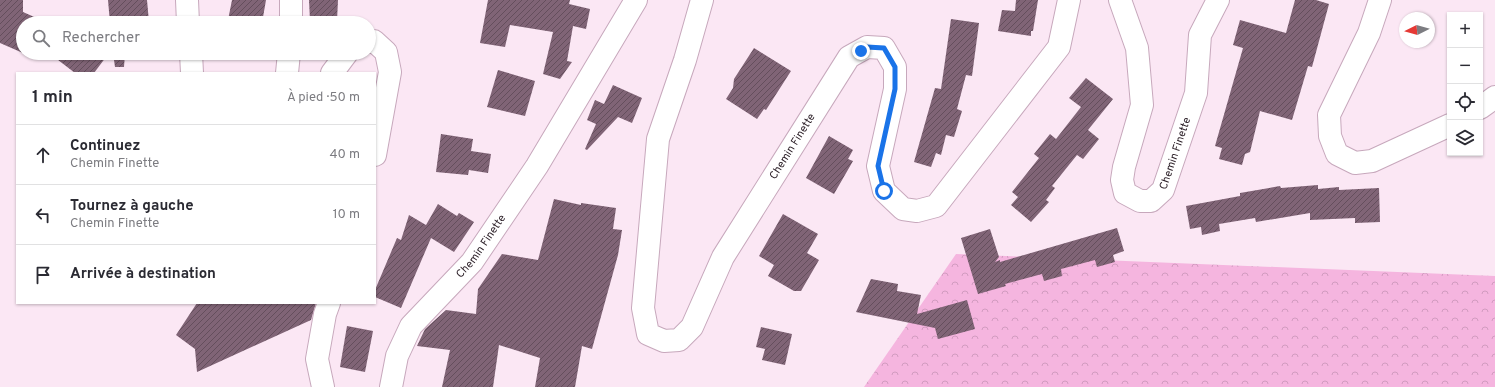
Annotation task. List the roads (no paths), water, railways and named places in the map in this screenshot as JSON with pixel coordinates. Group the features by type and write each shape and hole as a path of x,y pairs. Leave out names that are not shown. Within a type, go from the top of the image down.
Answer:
{"street":[{"path":"187,0 188,16"},
{"path":"291,0 291,16"},
{"name":"Chemin Finette","path":"391,387 397,356 411,326 472,262 537,166 636,0"},
{"name":"Chemin Finette","path":"702,0 685,60 658,139 643,308 648,334 664,341 679,340 692,327 723,257 849,57 867,47 884,48 895,67 895,89 878,166 884,191 903,208 917,210 936,206 1059,47 1069,0"},
{"name":"Chemin Finette","path":"1120,0 1137,48 1142,105 1124,166 1122,180 1125,193 1140,201 1151,201 1163,190 1196,92 1200,35 1218,0"},
{"path":"1380,0 1369,34 1329,115 1330,136 1337,154 1355,163 1372,161 1447,126"},
{"path":"376,43 386,52 390,72 376,149"},
{"path":"191,60 192,72"},
{"path":"287,72 288,60"},
{"path":"333,72 342,60"},
{"path":"1483,106 1495,97"},
{"path":"323,387 317,359 325,314 329,304"}]}
